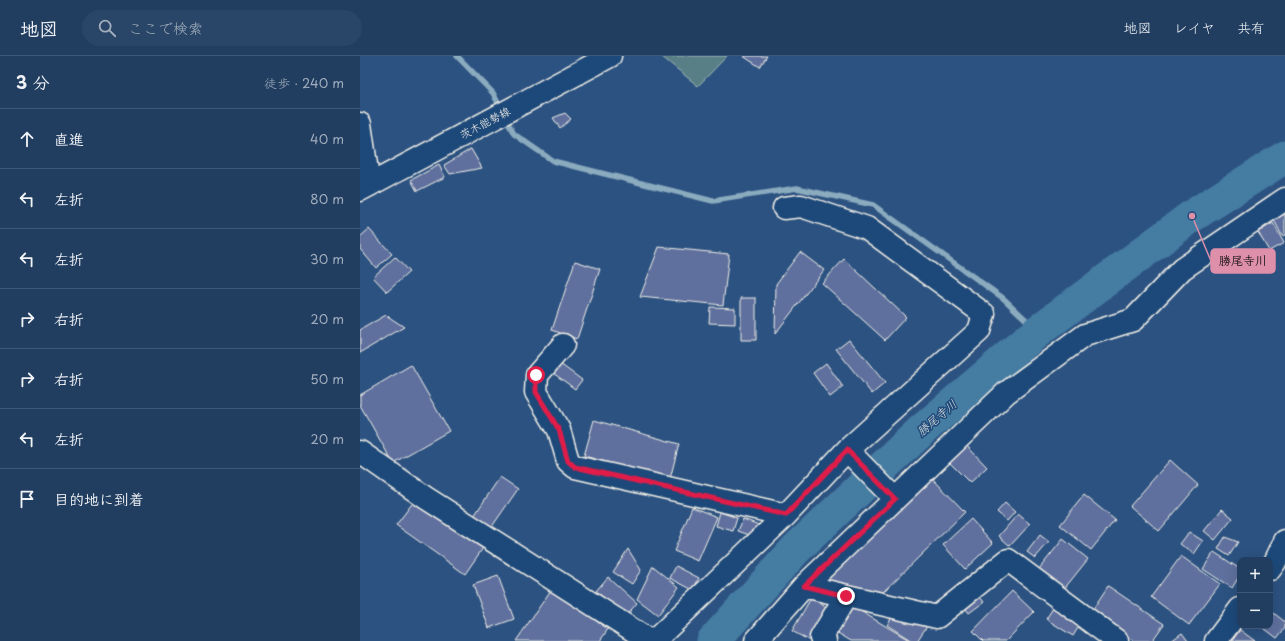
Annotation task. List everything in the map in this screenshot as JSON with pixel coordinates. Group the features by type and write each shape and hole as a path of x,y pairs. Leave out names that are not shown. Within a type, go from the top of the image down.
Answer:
{"street":[{"name":"茨木能勢線","path":"365,188 610,56"},
{"path":"360,124 365,188"},
{"path":"756,641 804,586 1006,393 1085,335 1134,320 1182,269 1285,199"},
{"path":"654,641 786,515 847,450 979,331 984,314 867,228 802,206 784,208"},
{"path":"563,345 536,375 536,392 559,430 568,461 575,467 786,515"},
{"path":"847,450 895,499"},
{"path":"360,452 426,498 650,641"},
{"path":"1273,565 1285,541"},
{"path":"804,586 936,617 1008,560 1117,641"},
{"path":"825,641 821,638 846,596"},
{"path":"1216,641 1237,613"}],"green space":[{"path":"661,56 727,56 698,86"}],"building":[{"path":"743,56 767,56 760,67"},
{"path":"565,113 571,119 560,128 553,118"},
{"path":"471,149 482,168 450,174 444,165"},
{"path":"439,165 445,177 417,191 411,180"},
{"path":"1285,214 1285,235 1282,236 1274,220"},
{"path":"1273,223 1284,243 1269,251 1258,232"},
{"path":"369,229 392,254 376,268 360,249 360,237"},
{"path":"659,247 729,254 723,305 640,297"},
{"path":"800,252 824,270 775,334 776,284"},
{"path":"395,257 409,272 387,292 373,277"},
{"path":"844,259 906,317 885,340 822,283"},
{"path":"575,261 600,269 577,339 552,330"},
{"path":"741,298 756,298 756,340 741,340"},
{"path":"710,307 735,308 735,324 709,323"},
{"path":"386,315 404,327 360,353 360,330"},
{"path":"849,339 885,383 872,394 836,349"},
{"path":"556,361 582,380 575,389 549,370"},
{"path":"826,363 843,387 830,397 813,373"},
{"path":"411,365 449,431 393,463 360,405 360,395"},
{"path":"594,420 679,444 670,479 584,456"},
{"path":"965,444 987,467 970,483 948,461"},
{"path":"1170,460 1198,485 1159,531 1130,506"},
{"path":"930,476 965,512 879,596 824,581"},
{"path":"500,477 518,489 491,528 474,516"},
{"path":"1084,495 1115,520 1091,550 1060,525"},
{"path":"415,500 483,548 465,574 396,525"},
{"path":"1005,503 1015,512 1007,521 997,512"},
{"path":"692,507 717,517 698,561 674,551"},
{"path":"1222,509 1233,518 1215,540 1204,531"},
{"path":"720,512 737,518 733,531 716,526"},
{"path":"1018,514 1030,524 1010,546 999,536"},
{"path":"743,519 759,525 755,537 738,531"},
{"path":"971,519 993,543 965,569 943,545"},
{"path":"1189,532 1203,541 1194,554 1180,544"},
{"path":"1040,535 1049,542 1035,558 1027,552"},
{"path":"1225,537 1238,542 1229,556 1218,549"},
{"path":"1063,539 1088,559 1060,594 1035,574"},
{"path":"628,549 641,570 632,584 613,572"},
{"path":"1214,552 1237,567 1237,580 1232,588 1203,569"},
{"path":"1181,556 1220,584 1189,625 1151,597"},
{"path":"653,566 679,587 658,615 637,599"},
{"path":"676,566 699,578 693,590 670,578"},
{"path":"498,576 514,619 489,628 473,585"},
{"path":"608,577 637,603 626,616 596,591"},
{"path":"1108,586 1164,624 1152,641 1134,641 1091,612"},
{"path":"551,590 608,629 600,641 516,641"},
{"path":"1012,591 1034,612 1006,641 983,641 973,631"},
{"path":"976,592 984,602 969,613 962,604"},
{"path":"811,598 829,609 810,641 792,631"},
{"path":"1055,605 1081,623 1073,636 1046,619"},
{"path":"852,606 909,640 851,641 836,632"},
{"path":"1273,612 1285,622 1285,628 1277,638 1265,629 1273,629"},
{"path":"894,614 927,626 917,641 912,641 887,625"},
{"path":"1240,630 1255,641 1232,641"},
{"path":"1182,633 1188,641 1171,641"}],"waterway":[{"path":"457,56 493,93 501,109"},
{"path":"505,117 514,134 553,161 713,201 797,188 873,205 1003,298 1038,331"},
{"name":"勝尾寺川","path":"713,641 796,549 922,430 1038,331 1192,216 1285,157"}],"place":[{"name":"勝尾寺川","path":"1192,216"}],"route":[{"path":"536,375 536,392 559,430 568,461 575,467 786,515 847,450 895,499 804,586 846,596"}]}
